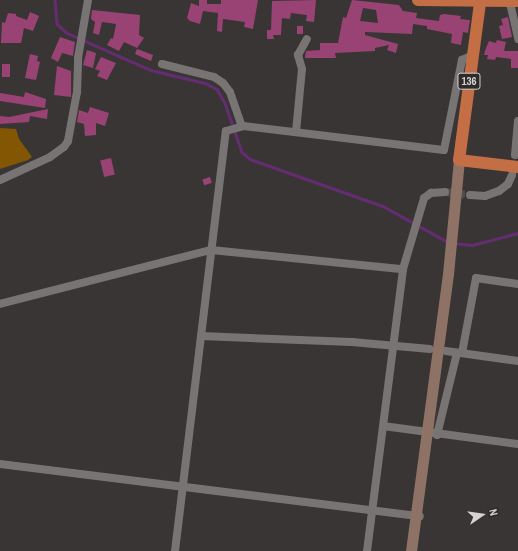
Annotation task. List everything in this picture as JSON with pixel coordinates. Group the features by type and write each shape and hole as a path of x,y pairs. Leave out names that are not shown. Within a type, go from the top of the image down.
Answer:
{"highway":[{"path":"418,0 514,2"},
{"name":"136","path":"460,160 481,1"},
{"path":"460,160 515,171"}],"street":[{"path":"0,180 50,157 64,147 68,141 77,92 78,58 88,0"},
{"path":"514,2 518,39"},
{"path":"296,132 302,69 298,55 307,39"},
{"path":"175,551 202,336 210,250 228,130 242,126 444,150 462,60 473,55"},
{"path":"162,64 214,77 223,82 230,92 242,126"},
{"path":"515,155 518,121"},
{"path":"411,551 432,434 460,160"},
{"path":"470,195 492,194 508,184 515,171"},
{"path":"367,551 404,269 424,198 431,193 445,192"},
{"path":"0,304 210,250 404,269"},
{"path":"432,434 459,353 476,278 518,284"},
{"path":"202,336 394,344 430,349"},
{"path":"446,351 518,361"},
{"path":"383,426 432,434 518,444"},
{"path":"0,464 418,516"}],"shaded area":[{"path":"0,128 16,129 19,139 32,157 28,160 0,169"}],"building":[{"path":"199,0 207,0 207,4 221,4 221,0 258,0 253,29 244,27 245,22 223,19 222,32 217,31 218,13 203,11 200,24 190,21 187,18 191,3 199,6"},
{"path":"316,0 314,22 306,21 307,15 291,13 290,19 282,18 281,35 273,35 274,39 267,39 267,30 271,30 272,1"},
{"path":"352,0 399,5 403,11 417,13 416,18 439,21 440,15 444,14 461,16 460,19 470,20 468,33 463,32 461,45 451,43 452,34 427,29 427,26 413,24 412,34 365,32 365,35 398,44 396,53 387,50 389,45 375,48 375,51 335,53 336,58 305,58 306,51 320,50 320,43 338,43 343,17 346,18","holes":["363,8 376,10 378,23 360,21"]},
{"path":"92,10 140,15 139,35 144,38 137,48 124,42 119,51 107,45 111,38 113,39 116,24 102,22 99,35 93,33 95,22 91,19"},
{"path":"30,12 39,16 33,31 24,28 21,43 1,43 2,22 5,23 8,13 16,14 16,16 27,20"},
{"path":"508,17 512,37 502,39 499,26 503,25 501,19"},
{"path":"297,26 303,26 303,34 297,34"},
{"path":"60,37 75,42 73,56 62,53 58,62 51,58"},
{"path":"497,40 506,42 504,51 518,51 518,68 511,68 511,59 496,57 495,60 487,59 488,55 484,55 489,41 496,43"},
{"path":"137,49 153,55 151,61 135,54"},
{"path":"87,50 96,53 93,68 83,65"},
{"path":"30,54 38,56 37,61 40,62 36,80 25,78"},
{"path":"101,57 116,63 107,80 97,76 100,71 95,69"},
{"path":"2,64 10,64 10,77 2,77"},
{"path":"57,66 71,71 71,97 54,95"},
{"path":"25,92 46,99 45,108 0,101 0,93 24,97"},
{"path":"90,107 109,113 105,126 96,123 96,135 85,136 84,124 77,122 79,110 88,113"},
{"path":"48,109 47,119 30,116 29,122 0,124 0,116 9,117"},
{"path":"111,158 115,175 104,177 100,160"},
{"path":"210,177 212,183 204,185 202,179"}],"waterway":[{"path":"55,0 57,24 67,33 151,70 205,83 217,89 225,103 242,152 250,159 383,206 448,242"},
{"path":"453,243 472,245 518,233"}],"tunnel":[{"path":"445,192 470,195"}]}
